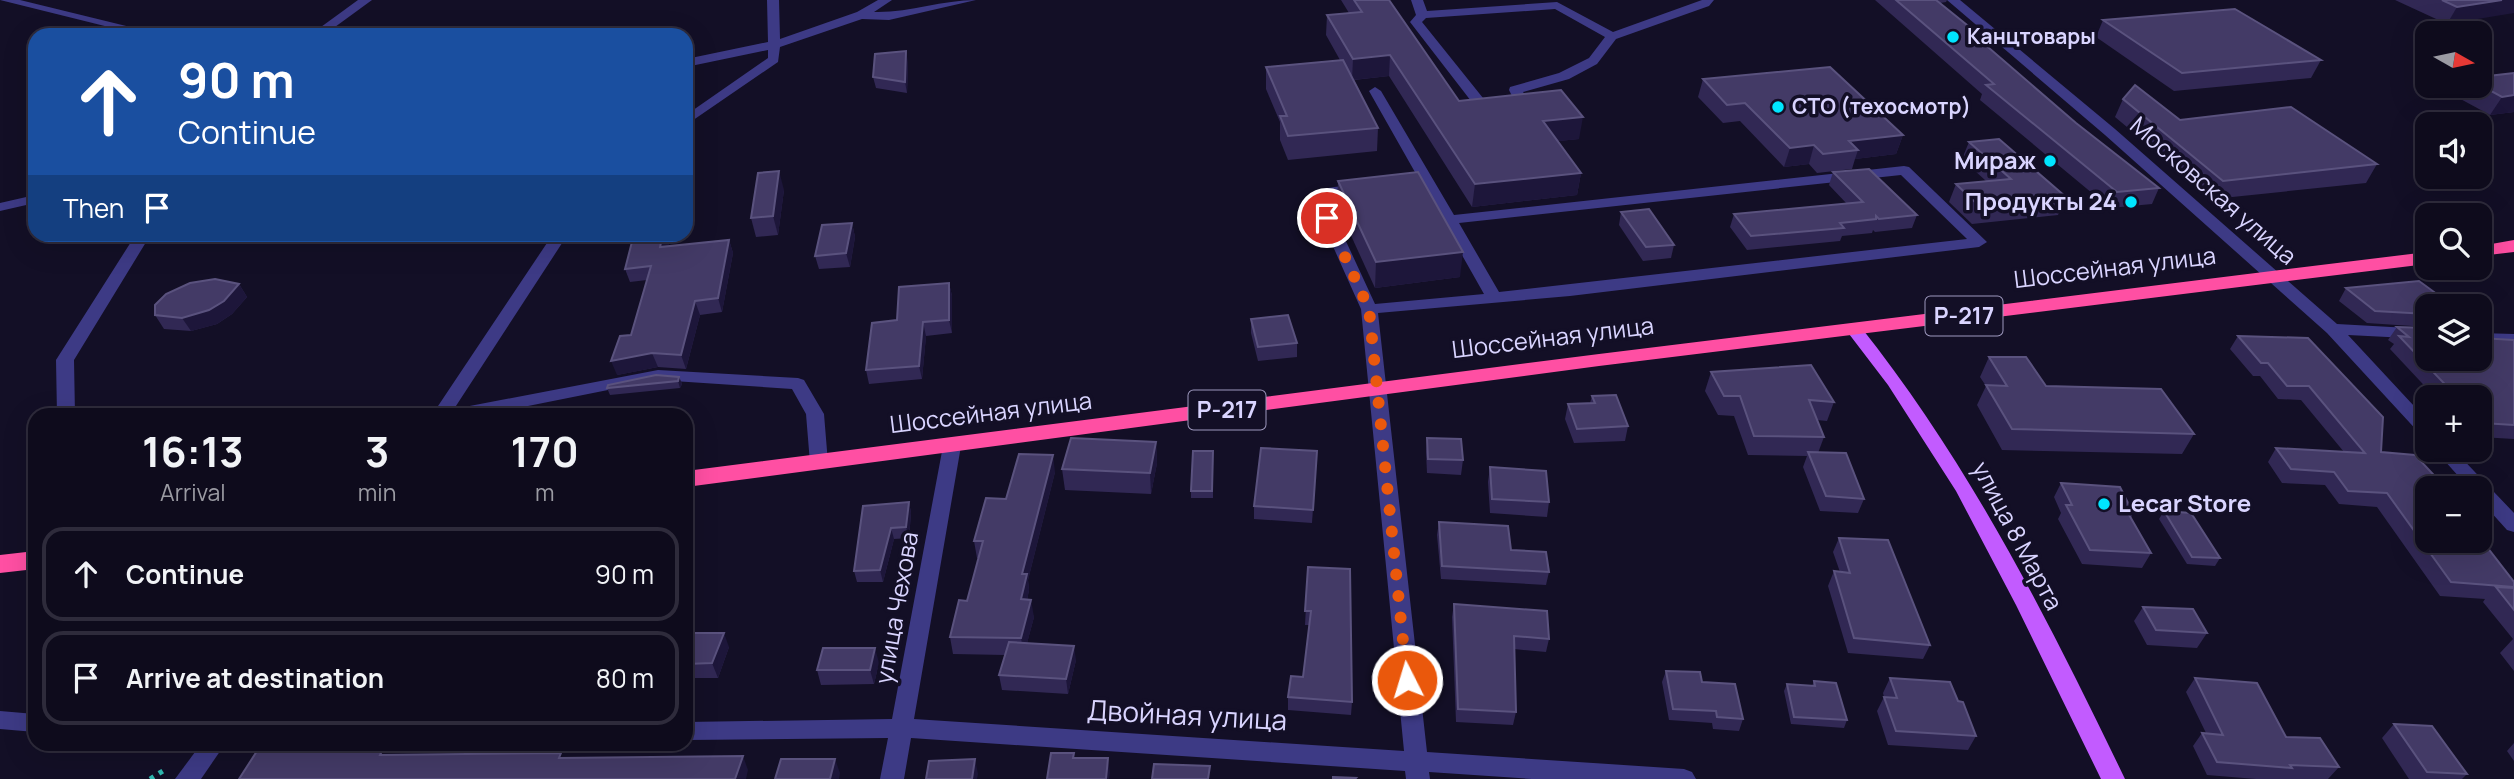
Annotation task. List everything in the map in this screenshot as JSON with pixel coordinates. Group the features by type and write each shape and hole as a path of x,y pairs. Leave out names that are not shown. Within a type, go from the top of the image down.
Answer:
{"highway":[{"path":"2492,250 2514,247"},
{"name":"Шоссейная улица","path":"693,478 2415,259"},
{"path":"0,565 28,561"}],"main road":[{"name":"улица 8 Марта","path":"1854,330 1889,370 1962,484 2113,779"}],"street":[{"path":"5,0 127,28"},
{"path":"326,28 366,0"},
{"path":"693,116 774,59 773,0"},
{"path":"693,62 773,45 861,15 887,0"},
{"path":"861,15 889,16 970,0"},
{"path":"1418,0 1422,15"},
{"path":"1518,95 1515,90 1564,76 1593,61 1612,36 1705,4 1708,0"},
{"name":"Московская улица","path":"1953,0 2333,329 2415,418"},
{"path":"1476,98 1416,22 1422,15 1553,3 1612,36"},
{"path":"1375,91 1419,183 1448,220 1494,298"},
{"path":"1369,309 1494,298 1979,242 1904,170 1654,195 1448,220"},
{"path":"1371,189 1317,195 1369,309 1380,389 1416,769"},
{"path":"0,207 28,201"},
{"path":"66,408 65,360 139,242"},
{"path":"446,408 556,242"},
{"path":"2333,329 2415,333"},
{"path":"2492,339 2514,340"},
{"path":"488,408 657,375 797,384 815,414 819,463"},
{"name":"улица Чехова","path":"892,779 952,446"},
{"path":"2455,462 2514,525"},
{"path":"0,720 28,722"},
{"name":"Двойная улица","path":"693,731 903,728 1416,769 1684,779"},
{"path":"187,779 209,751"}],"building":[{"path":"1354,0 1389,0 1459,101 1561,90 1583,117 1543,121 1581,173 1475,184 1390,55 1353,59 1327,15 1362,12"},
{"path":"1896,0 1936,0 2076,123 2159,188 2117,192 1986,85 1994,84"},
{"path":"2442,0 2502,0 2457,7"},
{"path":"2235,9 2321,60 2182,73 2103,20"},
{"path":"906,51 905,82 873,77 875,54"},
{"path":"1343,60 1378,128 1288,136 1280,116 1287,116 1266,67"},
{"path":"1830,67 1903,135 1849,141 1858,150 1823,154 1814,145 1790,148 1745,103 1727,105 1703,79"},
{"path":"2514,73 2514,95 2502,97 2492,92 2492,76"},
{"path":"2135,85 2180,120 2291,107 2377,164 2223,181 2123,99"},
{"path":"1999,139 2066,197 1979,206 1956,184 2011,179 1969,142"},
{"path":"1869,169 1917,215 1879,219 1876,216 1876,219 1840,223 1844,228 1751,236 1734,214 1863,202 1833,172"},
{"path":"779,171 773,216 751,218 758,173"},
{"path":"1418,172 1463,252 1376,262 1338,181"},
{"path":"1649,209 1674,245 1646,247 1621,212"},
{"path":"852,223 846,253 815,256 822,225"},
{"path":"729,240 718,298 695,301 681,355 652,353 611,361 620,336 631,335 651,266 625,269 632,242 661,242 660,247"},
{"path":"215,279 239,284 224,301 209,310 182,318 155,315 155,305 166,294 190,283"},
{"path":"2419,281 2437,294 2415,294 2415,313 2375,311 2346,288"},
{"path":"949,283 949,320 923,322 919,366 866,370 872,323 897,320 899,287"},
{"path":"1288,315 1297,343 1258,347 1251,319"},
{"path":"2397,327 2415,328 2415,353 2399,336 2409,337"},
{"path":"2238,336 2308,338 2383,417 2381,452 2415,455 2415,462 2422,462 2435,476 2415,476 2415,532 2387,493 2348,491 2334,472 2291,469 2276,448 2365,453 2309,386 2287,386 2268,363 2261,363"},
{"path":"2492,339 2514,340 2514,425 2492,424 2492,385 2446,385 2432,371 2492,371"},
{"path":"1989,357 2026,357 2046,386 2161,389 2194,434 2012,429 1986,385 2007,386"},
{"path":"1811,365 1834,402 1809,400 1824,437 1754,436 1740,396 1724,396 1711,372"},
{"path":"656,375 679,377 678,381 607,388 608,385"},
{"path":"1616,395 1628,426 1577,429 1568,404 1595,403 1592,396"},
{"path":"1071,438 1156,442 1150,473 1062,469"},
{"path":"1427,438 1461,439 1463,460 1428,459"},
{"path":"1261,448 1317,451 1313,510 1254,506"},
{"path":"1193,451 1213,451 1212,491 1191,491"},
{"path":"1808,452 1846,453 1864,499 1826,496"},
{"path":"1019,454 1053,455 1022,574 1027,574 1021,599 1031,600 1021,638 950,637 959,600 967,601 983,541 974,541 986,498 1006,499"},
{"path":"1490,467 1546,471 1549,502 1492,499"},
{"path":"2061,483 2120,487 2133,513 2128,513 2151,553 2090,550 2066,505 2072,505"},
{"path":"909,502 906,527 891,528 880,570 854,571 863,506"},
{"path":"2164,511 2191,513 2220,558 2192,557"},
{"path":"1439,522 1508,526 1511,550 1546,552 1549,572 1442,566"},
{"path":"1839,538 1888,540 1930,645 1854,638 1834,571 1850,573"},
{"path":"2430,553 2492,553 2514,582 2514,587 2451,582"},
{"path":"1308,567 1350,569 1352,702 1288,697 1291,676 1303,677 1311,611 1305,611"},
{"path":"2496,587 2514,588 2514,610"},
{"path":"1454,604 1547,611 1549,639 1514,636 1516,712 1458,709"},
{"path":"2143,607 2193,609 2207,633 2156,630"},
{"path":"693,633 724,633 712,663 693,664"},
{"path":"1009,642 1074,646 1066,679 999,675"},
{"path":"823,648 875,648 870,670 817,670"},
{"path":"1666,671 1700,672 1702,682 1735,684 1743,719 1717,717 1716,711 1673,709"},
{"path":"1890,678 1950,682 1958,701 1963,702 1976,736 1896,731 1884,697 1897,698"},
{"path":"2195,678 2257,683 2286,737 2320,738 2339,767 2290,765 2292,768 2217,762 2202,733 2223,735"},
{"path":"1814,681 1836,683 1847,720 1794,717 1787,684 1815,686"},
{"path":"2394,724 2432,726 2467,774 2427,772"},
{"path":"257,751 382,751 380,755 561,753 559,758 743,756 735,779 239,779"},
{"path":"1051,753 1074,753 1073,758 1108,758 1106,779 1047,779"},
{"path":"781,759 835,759 830,779 775,779"},
{"path":"975,759 972,779 926,779 929,761"},
{"path":"1154,764 1210,766 1208,779 1152,779"},
{"path":"1333,777 1356,778 1333,779"}],"place":[{"name":"Канцтовары","path":"1953,37"},
{"name":"СТО (техосмотр)","path":"1778,107"},
{"name":"Мираж","path":"2050,161"},
{"name":"Продукты 24","path":"2131,202"},
{"name":"Lecar Store","path":"2104,504"}],"route":[{"path":"1327,218 1369,309 1380,389 1407,680"}]}
